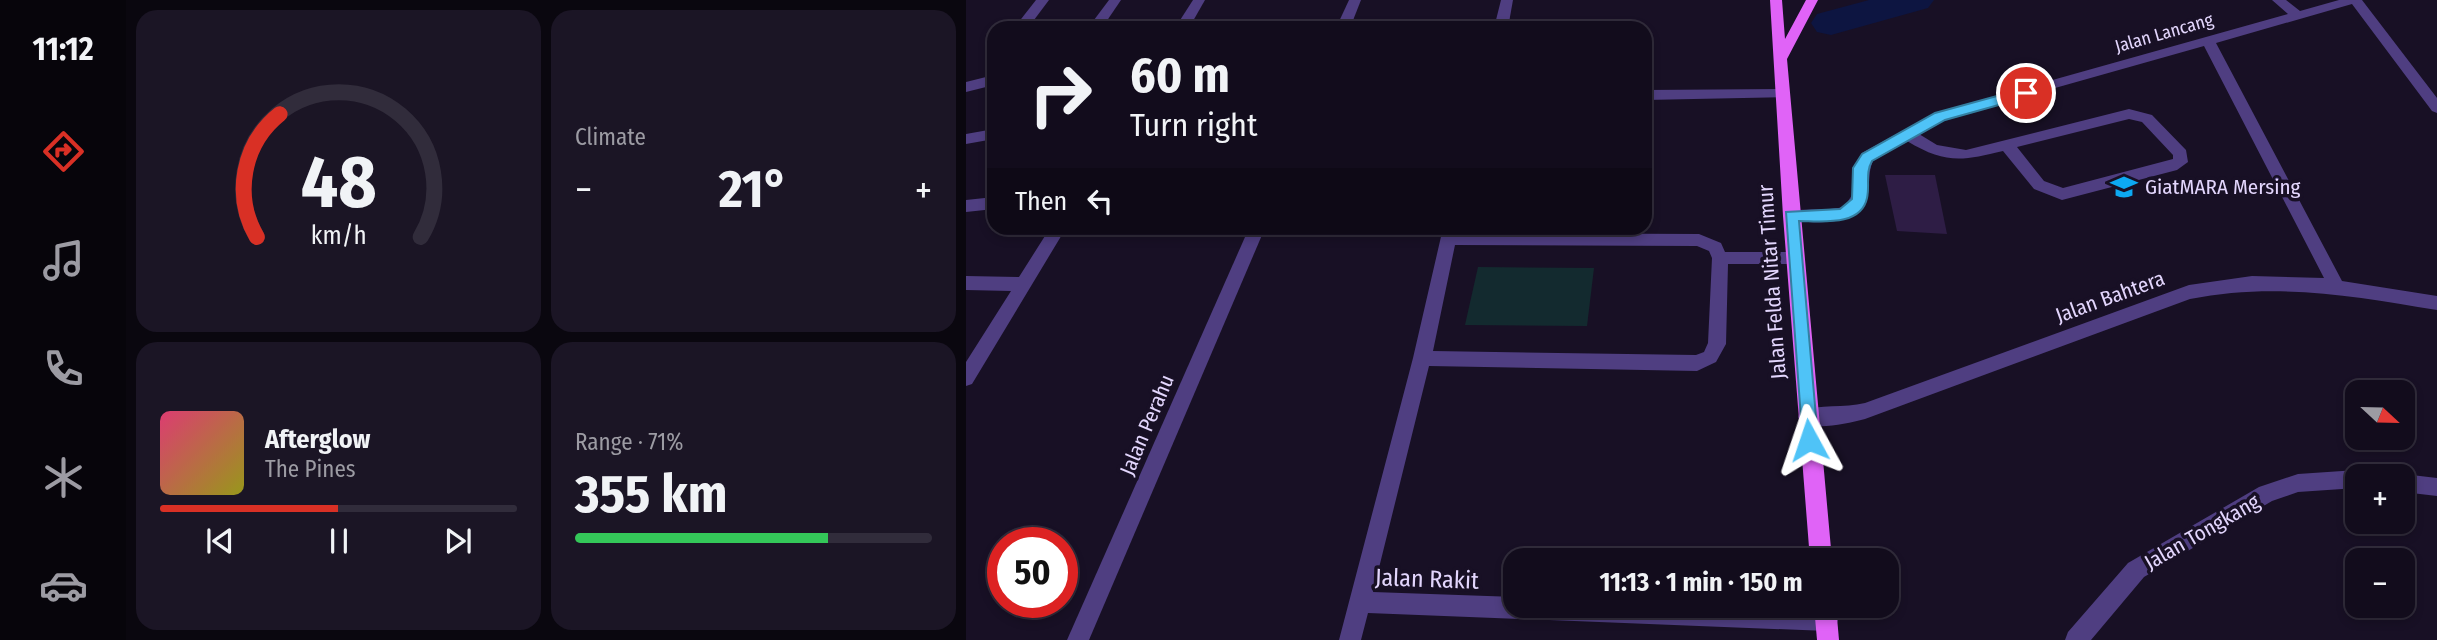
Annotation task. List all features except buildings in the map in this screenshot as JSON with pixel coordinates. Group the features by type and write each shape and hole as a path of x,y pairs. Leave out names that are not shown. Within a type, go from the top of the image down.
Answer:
{"main road":[{"name":"Jalan Felda Nitar Timur","path":"1776,0 1791,216 1820,548"},
{"path":"1781,59 1812,0"}],"street":[{"path":"1026,21 1043,0"},
{"path":"1100,21 1115,0"},
{"path":"1186,21 1199,0"},
{"path":"1346,21 1355,0"},
{"path":"1502,21 1507,0"},
{"path":"2277,0 2297,15"},
{"path":"2354,0 2437,108"},
{"name":"Jalan Lancang","path":"1791,216 1842,215 1854,208 1860,200 1860,168 1867,157 1940,117 2354,0"},
{"path":"2209,42 2336,286"},
{"path":"972,85 987,70"},
{"path":"1652,95 1784,94"},
{"path":"1907,134 1933,150 1949,155 1966,155 2129,114 2147,118 2181,154 2180,162 2172,166 2062,194 2039,185 2007,145"},
{"path":"966,139 987,135"},
{"path":"966,206 987,204"},
{"path":"966,378 1054,235"},
{"name":"Jalan Perahu","path":"1078,640 1254,235"},
{"name":"Jalan Rakit","path":"1350,640 1422,358 1449,235"},
{"path":"1422,358 1697,363 1710,357 1717,344 1720,258 1715,247 1699,240 1520,235"},
{"path":"1720,258 1795,258"},
{"name":"Jalan Bahtera","path":"1807,416 1845,416 1865,411 2213,286 2257,280 2336,286 2437,303"},
{"path":"966,283 1024,284"},
{"name":"Jalan Tongkang","path":"2076,640 2136,570 2266,494 2298,484 2345,479"},
{"path":"2415,484 2437,487"},
{"name":"Jalan Rakit","path":"1360,602 1827,622"}],"green space":[{"path":"1478,267 1594,268 1587,326 1465,325"}],"waterway":[{"path":"1831,23 1914,0"}],"place":[{"name":"GiatMARA Mersing","path":"2124,187"}],"route":[{"path":"1809,440 1791,216 1842,215 1854,208 1860,200 1860,168 1867,157 1940,117 2026,93"}]}
